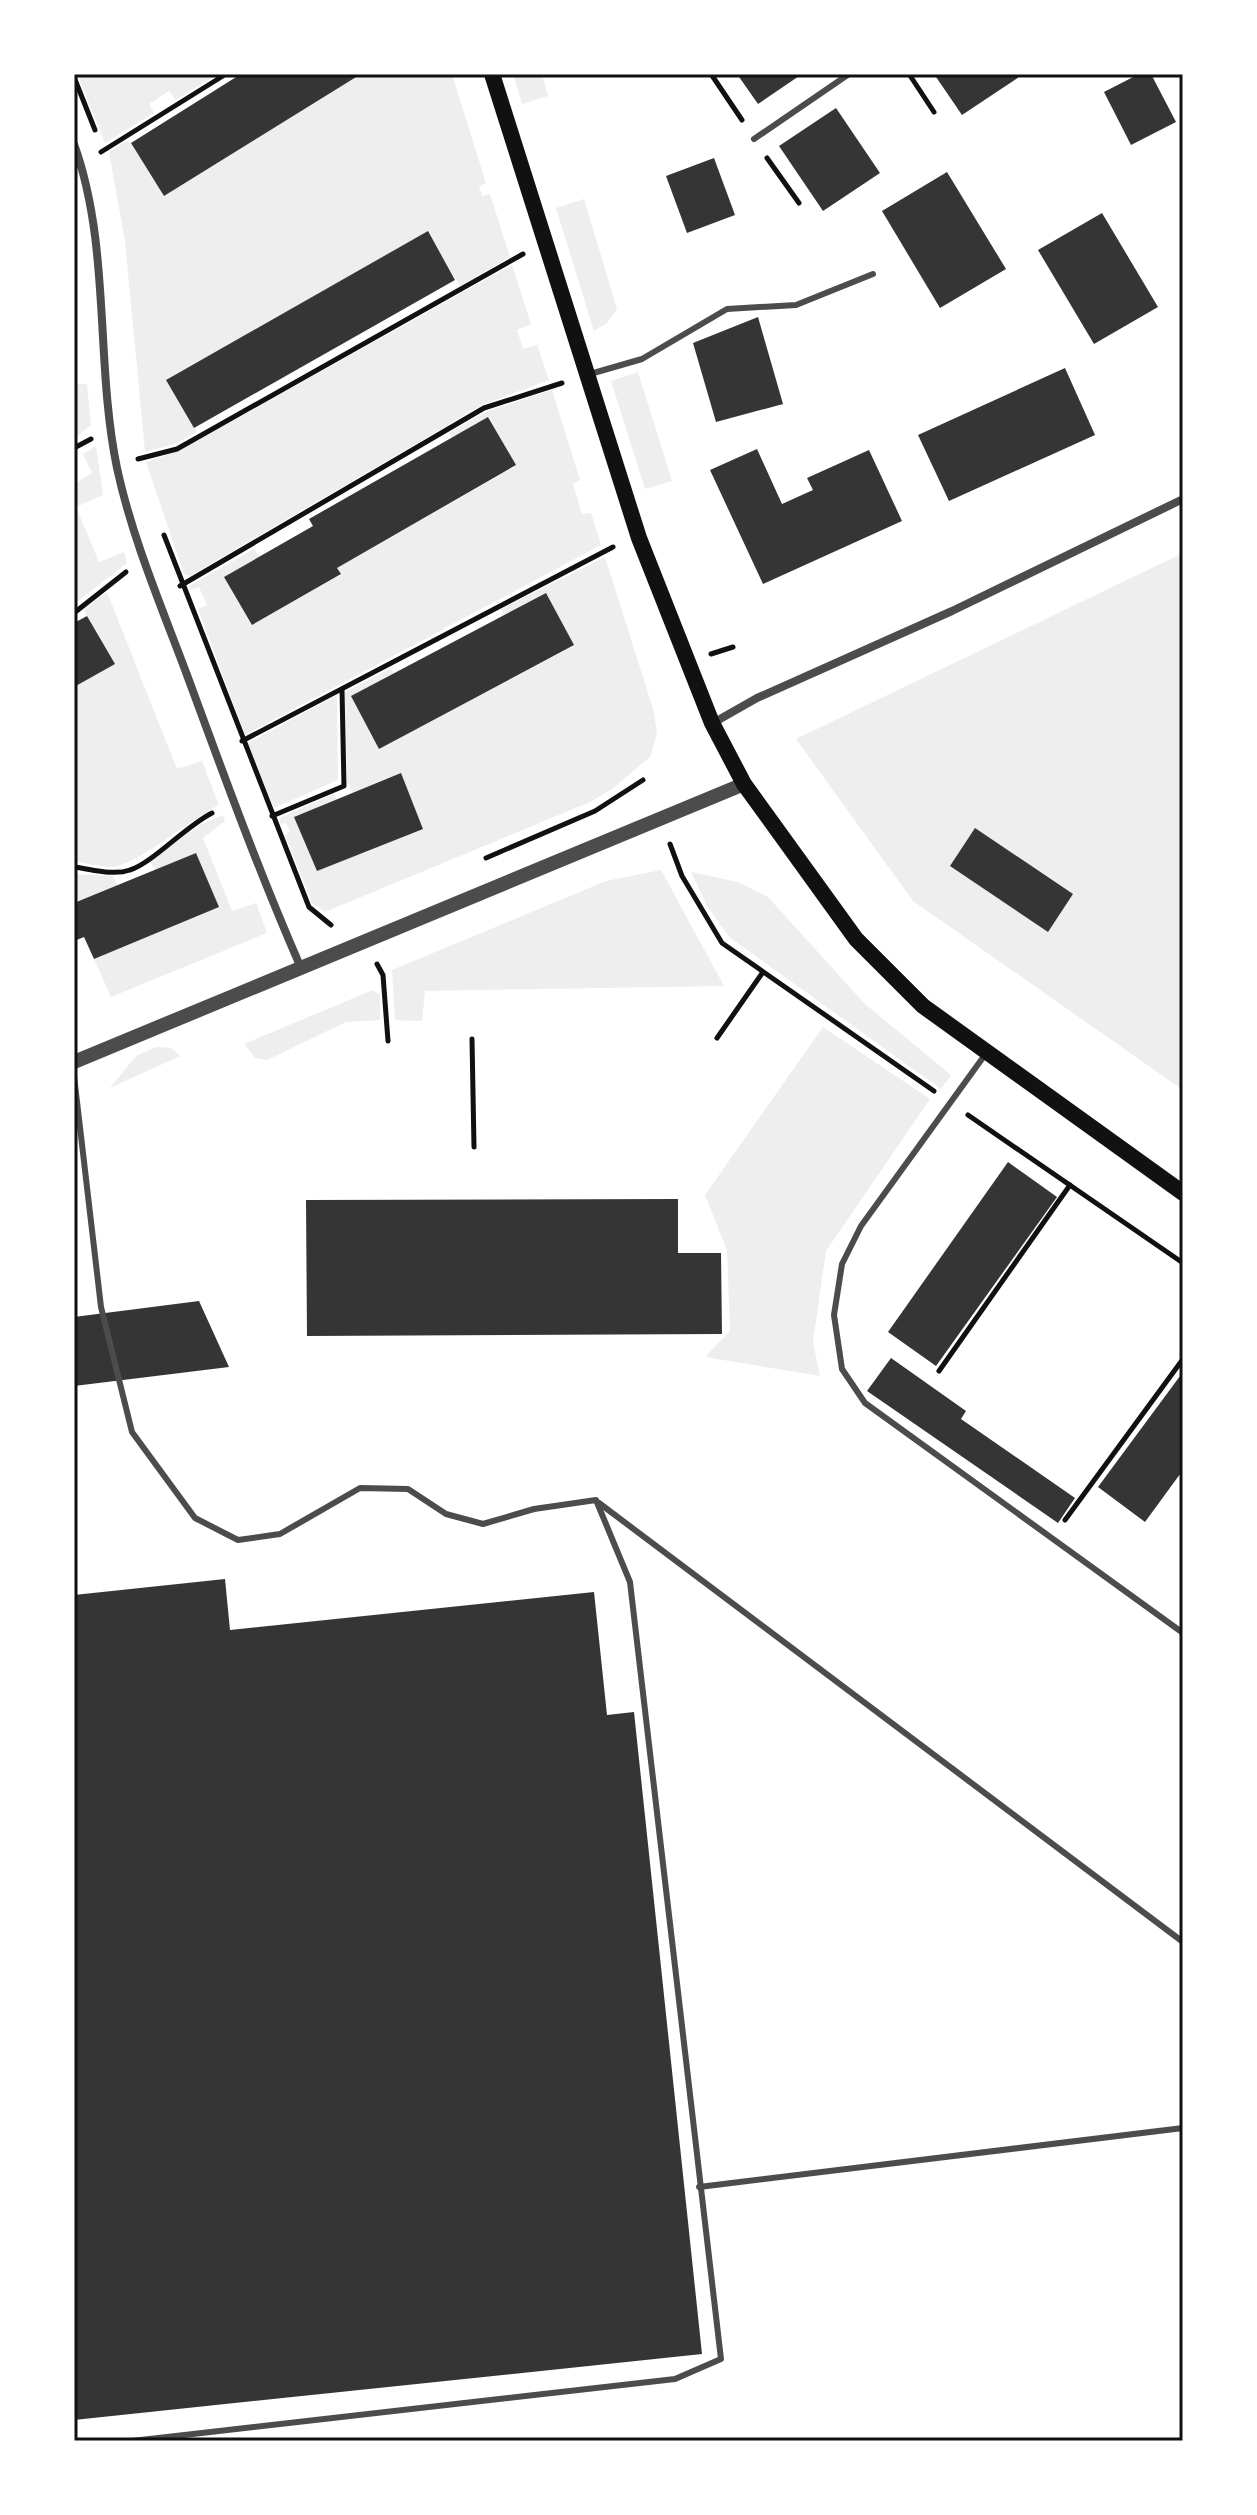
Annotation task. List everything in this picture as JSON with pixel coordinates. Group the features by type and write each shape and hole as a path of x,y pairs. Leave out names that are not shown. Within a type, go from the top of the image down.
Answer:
{"main road":[{"path":"492,74 639,538 712,723 744,784 856,939 923,1006 1183,1193"}],"street":[{"path":"74,144 81,164 96,253 117,466 158,598 301,968"},
{"path":"712,723 757,698 952,611 1183,499"},
{"path":"74,1062 744,784"}],"lane":[{"path":"754,139 849,74"},
{"path":"587,375 642,359 727,309 796,305 873,274"},
{"path":"987,1052 861,1226 842,1264 834,1315 842,1369 865,1403 1183,1633"},
{"path":"74,1076 101,1307 132,1432 195,1518 238,1540 280,1534 360,1488 408,1489 446,1514 483,1524 534,1509 596,1500 1183,1942"},
{"path":"132,2441 675,2379 721,2359 630,1582 596,1500"},
{"path":"699,2187 1183,2128"}],"path":[{"path":"81,164 226,74"},
{"path":"909,74 934,112"},
{"path":"74,77 106,158"},
{"path":"117,466 177,449 545,242"},
{"path":"158,598 484,408 587,375"},
{"path":"138,445 143,471"},
{"path":"161,527 309,907 331,925"},
{"path":"216,754 613,547 639,538"},
{"path":"74,613 145,557"},
{"path":"245,828 344,786 342,689"},
{"path":"478,862 595,811 643,780"},
{"path":"74,867 112,872 131,870 195,822 235,802"},
{"path":"660,817 682,876 722,943 1183,1263"},
{"path":"290,942 345,918"},
{"path":"367,941 383,975 388,1041"},
{"path":"717,1038 763,972"},
{"path":"472,1039 474,1147"},
{"path":"939,1371 1070,1185"},
{"path":"1052,1537 1183,1359"}],"shaded area":[{"path":"77,74 218,74 176,100 169,91 149,104 154,113 105,143"},
{"path":"361,74 452,74 486,183 479,186 482,196 490,194 510,257 460,286 427,232 167,379 197,432 175,444 145,452 125,241 109,152 126,141 131,143 164,196"},
{"path":"513,74 542,74 548,96 522,104"},
{"path":"584,199 617,309 607,323 594,331 556,208"},
{"path":"512,265 531,324 517,330 523,349 537,345 549,380 482,405 190,576 184,574 146,462 179,451"},
{"path":"638,372 672,481 645,489 611,381"},
{"path":"74,384 87,384 91,425 74,439"},
{"path":"552,390 580,480 573,484 582,514 591,513 601,545 245,735 198,609 207,605 199,587 191,590 189,586 254,549 260,557 224,577 252,625 341,575 337,568 516,466 489,417 452,438 449,433 485,412"},
{"path":"96,446 103,495 76,507 99,562 124,552 127,563 74,604 74,484 92,473 83,454"},
{"path":"1183,553 1183,1090 913,901 796,739"},
{"path":"605,557 654,712 657,734 650,757 612,789 590,802 325,912 312,903 285,835 290,832 286,823 281,824 279,818 334,794 337,799 294,817 317,871 423,828 401,774 353,793 347,782 345,692 391,668 394,673 352,696 380,748 574,646 546,593 504,615 501,609"},
{"path":"107,592 177,769 202,761 219,805 134,859 111,867 74,861 74,687 114,664 84,610"},
{"path":"337,695 338,780 274,808 248,743"},
{"path":"223,815 225,821 203,838 232,911 256,903 267,933 111,997 94,959 219,907 196,853 155,870 150,861 198,826"},
{"path":"661,870 724,986 425,991 422,1021 395,1020 392,970 606,881"},
{"path":"691,872 738,882 768,897 865,1004 951,1075 941,1089 729,937 707,906"},
{"path":"74,874 113,876 117,885 74,903"},
{"path":"373,990 380,995 380,1020 346,1022 267,1060 255,1058 244,1044"},
{"path":"823,1027 930,1099 826,1251 813,1342 820,1376 705,1357 730,1331 727,1250 705,1195"},
{"path":"156,1047 171,1048 180,1056 110,1088 136,1056"}],"building":[{"path":"241,74 361,74 164,196 131,143"},
{"path":"737,74 802,74 758,104"},
{"path":"934,74 1017,74 1019,77 962,115"},
{"path":"1139,74 1151,74 1176,122 1131,145 1104,92"},
{"path":"836,108 880,173 823,211 779,146"},
{"path":"714,158 735,215 687,233 666,176"},
{"path":"947,172 1006,269 940,308 882,211"},
{"path":"1102,213 1158,307 1094,344 1038,250"},
{"path":"428,231 455,280 194,428 166,380"},
{"path":"758,317 783,404 716,422 693,343"},
{"path":"1065,368 1095,435 949,501 918,435"},
{"path":"488,417 516,465 337,568 341,574 252,625 224,577 313,526 309,519"},
{"path":"757,449 782,504 813,490 807,478 869,450 902,521 763,584 710,470"},
{"path":"546,593 574,645 379,749 351,696"},
{"path":"87,616 115,664 74,687 74,623"},
{"path":"401,773 423,829 317,871 294,817"},
{"path":"975,828 1073,894 1048,932 950,866"},
{"path":"196,853 219,907 94,959 84,937 74,941 74,903"},
{"path":"1008,1162 1057,1197 936,1366 888,1332"},
{"path":"678,1199 678,1253 721,1253 722,1334 307,1336 306,1200"},
{"path":"199,1301 229,1367 74,1386 74,1317"},
{"path":"891,1358 966,1411 961,1419 1075,1498 1058,1523 867,1391"},
{"path":"1183,1372 1183,1470 1145,1522 1098,1487"},
{"path":"225,1579 230,1630 594,1592 607,1715 634,1712 702,2354 74,2420 74,1595"}]}
